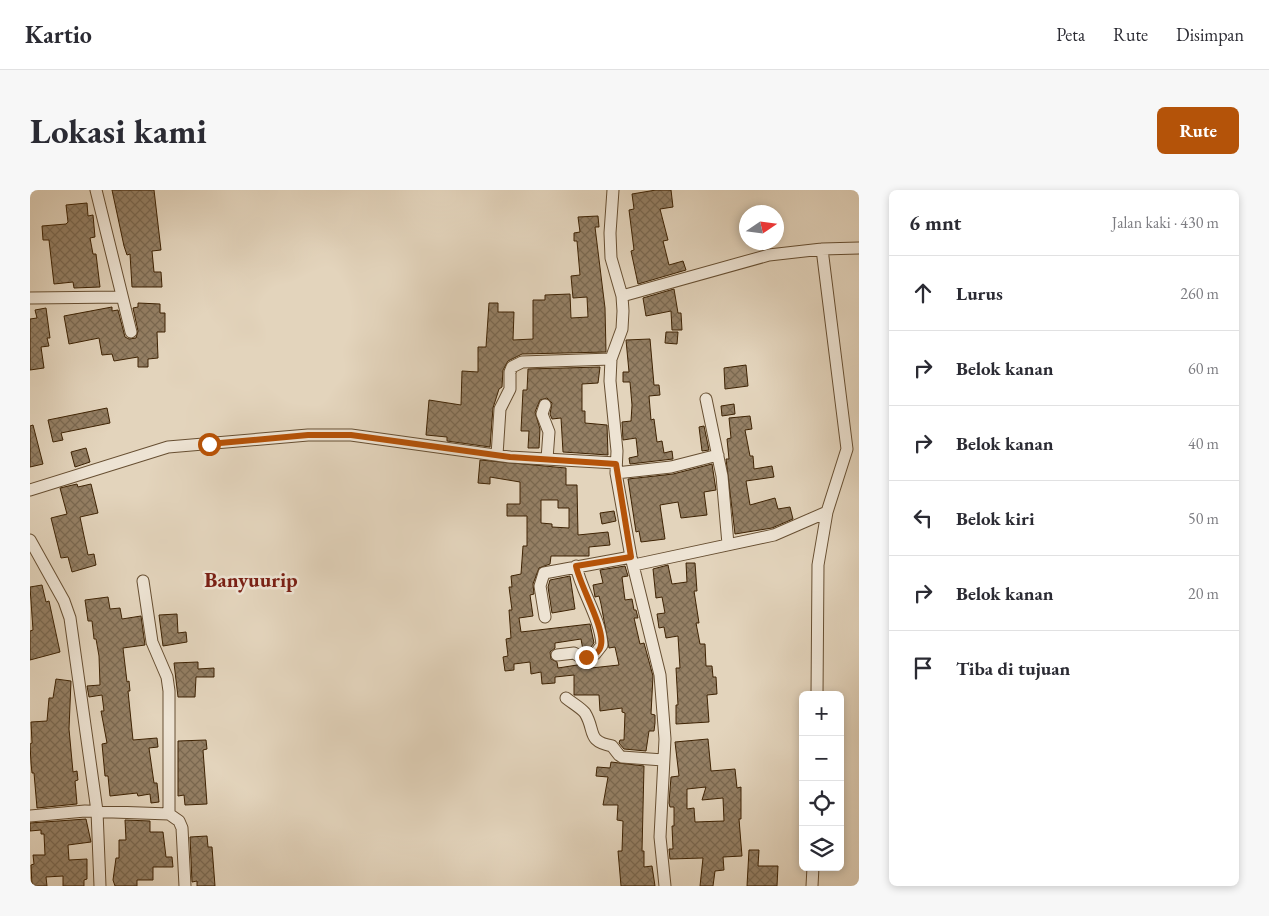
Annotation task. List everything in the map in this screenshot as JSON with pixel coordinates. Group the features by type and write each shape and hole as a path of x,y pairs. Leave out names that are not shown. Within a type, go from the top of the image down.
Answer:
{"street":[{"path":"96,190 131,332"},
{"path":"613,190 610,232 611,258 622,296 622,329 611,359 616,468 633,561 660,675 664,739 660,836 665,886"},
{"path":"622,296 769,255 822,249 859,248"},
{"path":"817,691 818,565 826,512 848,448 822,249"},
{"path":"30,298 121,297"},
{"path":"497,455 500,409 510,389 510,372 512,367 522,362 611,359"},
{"path":"706,399 718,455 728,544"},
{"path":"545,405 542,414 549,432 547,460"},
{"path":"30,490 60,479 168,447 264,438 351,435 497,455 616,468 671,467 718,455"},
{"path":"545,618 540,586 542,576 550,571 576,566 633,561 774,535 826,512"},
{"path":"30,540 64,601 70,618 97,811 100,886"},
{"path":"557,655 574,654 582,658 595,654 602,645 597,621 582,588 576,566"},
{"path":"143,581 152,642 167,677 169,691 168,814"},
{"path":"566,698 582,710 594,738 600,744 612,746 619,756 622,757 663,760"},
{"path":"30,816 97,811 168,814 179,821 182,828 185,886"},
{"path":"812,886 813,871"}],"building":[{"path":"112,190 154,190 161,250 152,251 154,272 161,272 162,287 132,287 130,254 127,255 124,246"},
{"path":"656,190 671,190 673,207 660,209 668,240 663,241 669,265 683,261 686,270 638,284 631,251 634,250 629,210 634,209 632,194"},
{"path":"87,203 88,216 93,215 95,237 90,238 93,254 96,254 100,287 74,288 73,282 54,284 49,240 43,240 42,226 66,224 68,222 66,205"},
{"path":"598,216 599,227 595,227 605,308 606,352 522,354 508,361 503,370 502,387 499,389 493,408 490,447 447,441 447,437 426,435 429,400 461,405 462,371 478,372 478,347 486,347 489,303 498,303 498,312 514,312 513,340 533,339 533,300 545,300 545,295 570,294 571,318 588,317 587,297 573,298 571,276 580,275 577,241 574,241 574,233 580,232 578,217"},
{"path":"674,289 678,313 681,313 682,330 672,330 671,311 646,316 643,298"},
{"path":"138,303 160,304 160,313 165,313 165,332 157,332 158,358 148,359 148,367 138,367 138,357 114,361 112,354 102,355 99,338 69,344 64,316 112,307 112,311 118,310 125,337 129,339 136,338 138,331 133,308 138,307"},
{"path":"46,308 50,338 47,338 49,346 41,347 44,368 30,370 30,319 37,318 35,310"},
{"path":"666,332 678,332 677,344 665,343"},
{"path":"650,339 654,385 659,385 660,395 649,396 651,420 654,419 657,442 662,441 664,453 672,451 673,459 630,464 629,458 638,456 636,438 623,440 622,422 631,421 632,405 630,382 623,382 623,372 629,372 626,340"},
{"path":"746,365 748,386 725,389 724,368"},
{"path":"600,367 598,383 582,384 582,411 585,411 585,423 607,425 608,455 563,452 561,418 552,419 550,414 552,403 547,398 540,400 535,412 540,429 539,448 528,448 529,431 521,431 523,390 527,390 528,369"},
{"path":"734,404 735,414 722,416 721,406"},
{"path":"107,408 110,423 61,433 63,440 53,442 48,420"},
{"path":"750,416 752,429 745,430 750,456 753,456 754,469 772,466 774,477 746,481 750,505 775,498 778,509 790,507 793,519 772,528 735,534 726,459 729,459 727,439 731,438 729,418"},
{"path":"33,425 43,464 30,467 30,426"},
{"path":"704,426 709,450 702,451 699,427"},
{"path":"86,448 90,462 75,467 71,452"},
{"path":"480,460 566,468 566,485 577,485 578,535 608,532 610,545 589,547 589,556 551,556 550,564 539,568 533,584 534,594 530,595 533,616 519,618 521,632 590,624 594,643 591,647 583,650 581,639 555,643 555,648 550,652 551,659 557,662 558,668 590,663 591,668 619,665 615,647 609,648 599,596 595,597 593,585 603,583 600,570 625,566 628,576 622,577 625,600 632,599 638,618 634,618 640,644 644,643 653,676 651,714 655,715 655,723 654,731 649,731 646,751 624,749 619,743 620,740 624,740 625,713 622,712 622,708 600,711 599,695 574,695 574,675 555,677 555,683 542,684 541,672 531,674 530,662 514,664 514,670 505,671 503,657 508,656 506,639 511,638 509,610 512,610 509,587 512,587 511,576 521,574 523,546 527,546 527,516 507,516 507,504 520,504 520,482 490,477 490,484 478,483","holes":["541,500 558,500 558,508 569,508 569,528 552,527 552,524 541,523"]},
{"path":"712,464 716,490 704,492 707,515 681,518 678,502 660,505 665,539 641,542 639,531 636,532 628,479 673,474"},
{"path":"77,484 78,487 91,484 98,513 80,517 88,555 94,554 96,565 72,572 68,557 61,558 51,518 67,514 60,488"},
{"path":"614,511 616,521 602,524 600,513"},
{"path":"686,563 695,563 697,591 694,591 699,623 696,623 700,644 705,644 706,666 712,666 713,677 716,677 717,694 707,695 709,722 676,724 676,705 678,705 676,668 680,668 678,636 666,638 664,627 659,628 657,614 665,613 662,597 656,598 653,569 668,565 672,584 687,582"},
{"path":"570,576 575,609 552,613 548,587 550,580"},
{"path":"42,585 46,602 49,601 60,652 30,660 30,631 33,630 30,587"},
{"path":"108,597 110,609 120,608 122,619 141,616 145,645 123,648 127,682 129,681 130,691 128,691 133,740 157,738 158,747 149,748 159,802 151,803 150,794 138,796 137,793 110,796 108,776 105,776 102,744 107,743 101,711 104,711 102,695 89,697 87,686 100,685 99,656 96,639 94,639 92,621 88,621 85,600"},
{"path":"177,614 178,633 186,632 187,642 163,646 159,615"},
{"path":"198,662 198,669 214,668 214,677 196,677 195,697 178,697 174,663"},
{"path":"56,679 71,681 69,729 73,772 77,771 78,780 75,781 77,804 37,808 34,773 32,773 31,763 31,722 47,721 49,698 53,698"},
{"path":"708,739 711,771 735,769 737,788 741,787 741,819 739,819 742,856 723,857 724,870 715,871 713,886 700,886 703,858 670,859 669,849 673,849 672,826 674,826 674,807 670,807 669,803 671,777 679,776 675,742","holes":["706,787 702,800 723,798 724,821 695,822 694,808 687,809 687,789"]},
{"path":"206,740 207,749 203,750 207,804 185,805 184,795 178,796 178,741"},
{"path":"611,762 644,766 642,851 644,851 644,867 652,866 655,886 621,886 618,851 622,851 623,821 617,820 618,805 603,805 608,777 596,776 597,767 610,768"},
{"path":"86,819 91,842 68,845 69,860 87,859 87,879 84,880 84,886 63,886 63,876 46,877 47,886 32,886 31,865 34,864 33,855 45,855 44,834 41,834 41,830 30,831 30,823"},
{"path":"125,820 150,821 150,832 163,832 166,857 172,857 173,867 153,867 153,880 137,880 137,886 115,886 113,880 116,858 119,858 119,840 126,840"},
{"path":"207,836 208,847 212,847 215,886 197,886 197,881 192,882 190,837"},
{"path":"749,850 759,850 758,866 778,866 777,886 747,886"}],"district":[{"name":"Banyuurip","path":"251,580"}],"route":[{"path":"209,444 308,435 351,435 510,457 616,464 631,557 576,566 582,588 597,621 602,645 595,654 586,657"}]}
